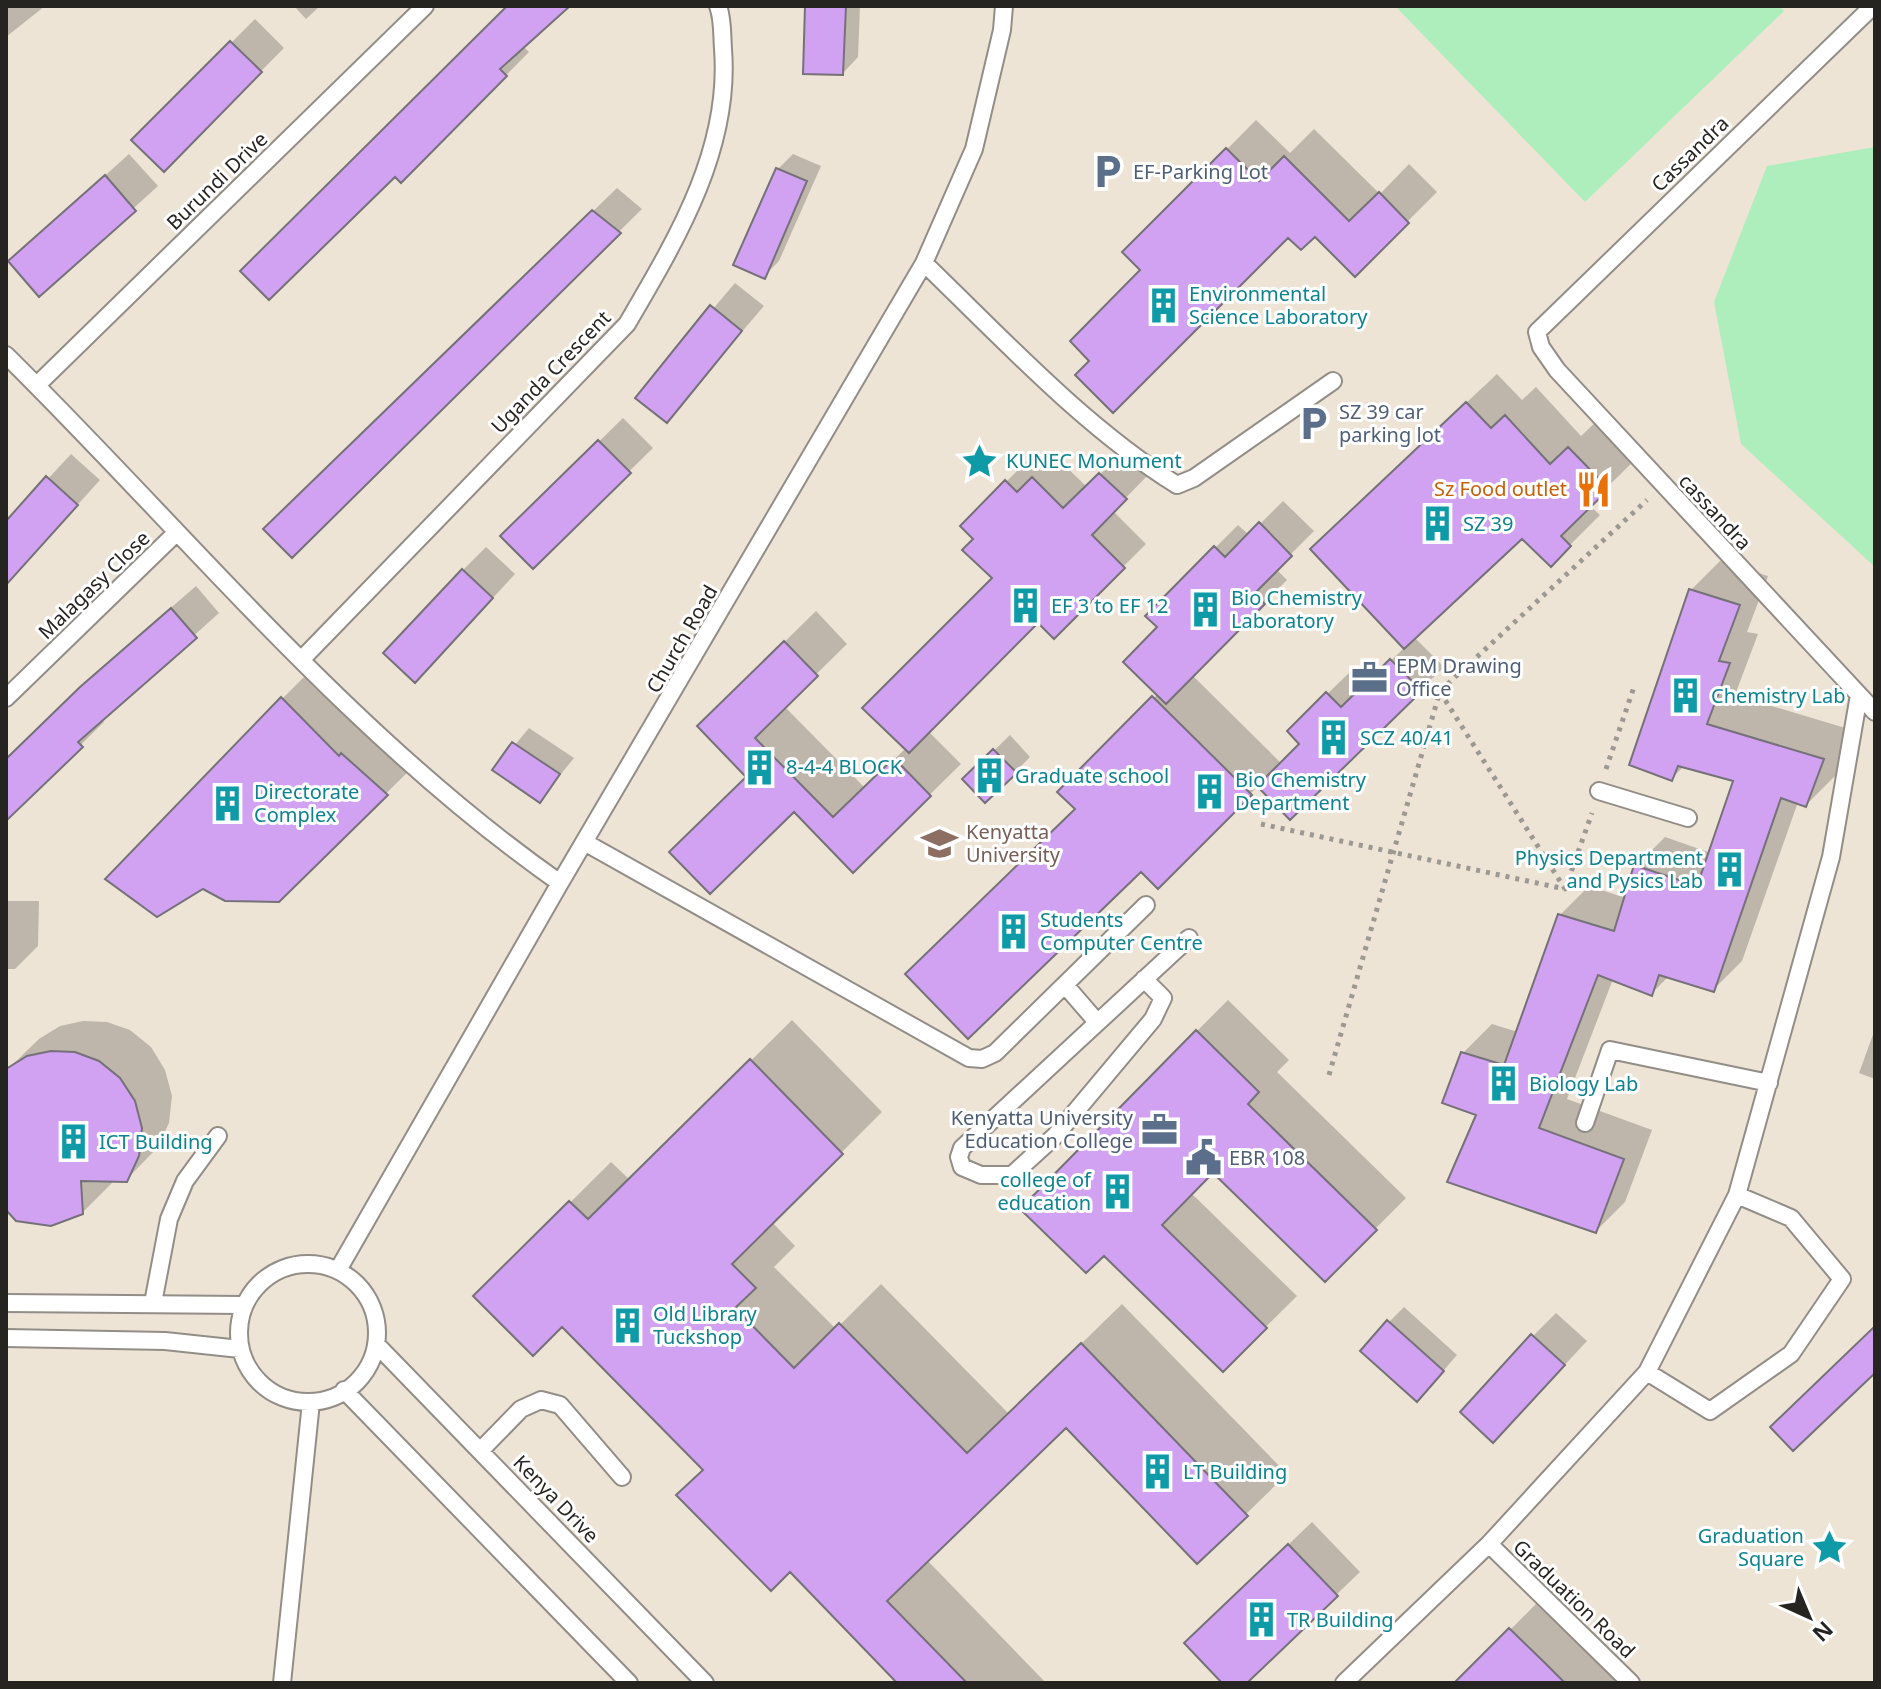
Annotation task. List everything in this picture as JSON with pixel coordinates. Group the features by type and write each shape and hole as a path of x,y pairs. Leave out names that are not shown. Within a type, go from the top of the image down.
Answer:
{"lane":[{"name":"Burundi Drive","path":"37,385 425,6"},
{"name":"Uganda Crescent","path":"301,660 627,324 666,257 712,157 725,72 718,6"},
{"name":"Church Road","path":"338,1270 560,883 924,263 974,149 1002,30 1004,6"},
{"name":"Cassandra","path":"1537,332 1873,6"},
{"path":"924,263 1045,380 1156,472 1177,485 1194,478 1333,381"},
{"name":"cassandra","path":"1537,332 1541,347 1557,370 1875,712"},
{"path":"6,355 175,534 301,660 491,835 560,883"},
{"name":"Malagasy Close","path":"6,698 175,534"},
{"path":"1344,1683 1489,1544 1647,1372 1737,1195 1834,846 1859,695"},
{"path":"1599,791 1688,818"},
{"path":"586,843 969,1058 982,1059 995,1053 1146,905"},
{"path":"1144,979 1163,998 1153,1019 1055,1136 1012,1175 981,1175 962,1167 959,1157 962,1148 1097,1022 1144,979 1189,938"},
{"path":"1065,985 1097,1022"},
{"path":"1585,1123 1610,1050 1769,1083"},
{"path":"153,1303 169,1219 185,1181 218,1136"},
{"path":"1647,1372 1710,1411 1791,1354 1842,1279 1791,1218 1737,1195"},
{"path":"295,1264 317,1264 338,1270 357,1283 370,1301 377,1322 376,1344 369,1366 344,1390 311,1402 288,1399 266,1389 250,1371 240,1349 239,1328 244,1305 256,1286 274,1272 295,1264"},
{"path":"6,1303 244,1305"},
{"path":"6,1338 165,1341 240,1349"},
{"name":"Kenya Drive","path":"376,1344 705,1683"},
{"path":"344,1390 629,1683"},
{"path":"481,1450 521,1409 541,1400 560,1405 622,1477"},
{"path":"282,1683 311,1402"},
{"name":"Graduation Road","path":"1489,1544 1631,1683"}],"path":[{"path":"1329,1075 1390,854 1440,691 1663,485"},
{"path":"1565,889 1634,687"},
{"path":"1440,691 1565,889"},
{"path":"1261,824 1565,889"}],"shaded area":[{"name":"Kenyatta University","path":"6,6 1875,6 1875,1683 6,1683"}],"green space":[{"path":"1395,6 1779,6 1784,11 1585,202"},
{"path":"1875,147 1875,567 1741,444 1714,302 1767,166"}],"building":[{"path":"507,6 570,6 500,69 507,76 401,183 395,177 269,300 240,271"},
{"path":"805,6 846,6 843,75 803,74"},
{"path":"230,41 262,72 164,172 131,140"},
{"name":"Environmental Science Laboratory","path":"1226,148 1259,181 1284,156 1349,221 1379,192 1409,223 1355,277 1315,237 1301,250 1288,238 1113,413 1075,375 1089,361 1070,341 1140,270 1122,252"},
{"path":"776,168 807,181 765,279 733,265"},
{"path":"105,175 136,211 39,297 8,261"},
{"path":"592,210 621,233 292,558 263,529"},
{"path":"710,305 742,331 667,423 635,398"},
{"name":"SZ 39","path":"1466,402 1491,428 1505,415 1550,464 1568,447 1609,489 1561,536 1571,546 1551,567 1522,539 1404,649 1310,549"},
{"path":"598,440 631,473 533,569 500,536"},
{"name":"EF 3 to EF 12","path":"1099,473 1127,499 1092,535 1125,568 1054,639 1038,623 909,753 862,708 992,578 962,550 973,539 960,526 1005,480 1017,492 1032,477 1063,508"},
{"path":"46,476 78,505 6,585 6,521"},
{"name":"Bio Chemistry Laboratory","path":"1259,522 1292,556 1254,594 1265,604 1166,704 1123,662 1157,627 1145,616 1214,546 1225,557"},
{"path":"462,569 493,598 415,683 383,653"},
{"path":"1689,589 1740,605 1719,661 1730,663 1707,724 1824,759 1806,807 1781,798 1714,992 1659,975 1652,996 1598,975 1539,1128 1624,1159 1596,1233 1447,1182 1476,1115 1442,1103 1461,1052 1504,1065 1558,914 1614,931 1634,865 1697,886 1733,781 1678,766 1672,781 1629,765"},
{"path":"171,608 197,638 78,742 83,747 6,821 6,759 80,687"},
{"name":"8-4-4 BLOCK","path":"784,641 818,676 755,738 833,817 894,758 931,796 853,873 794,812 710,894 669,852 746,777 697,726"},
{"name":"SCZ 40/41","path":"1390,659 1422,691 1290,820 1257,786 1299,744 1287,731 1326,692 1341,707"},
{"path":"1152,696 1252,795 1158,889 1141,872 968,1039 905,974 1075,809 1057,792"},
{"name":"Directorate Complex","path":"281,697 339,756 341,753 388,795 279,902 225,901 203,889 157,917 105,879"},
{"path":"512,742 560,774 540,803 492,770"},
{"name":"Graduate school","path":"993,749 1017,773 985,803 962,779"},
{"name":"college of education","path":"1196,1030 1259,1092 1248,1104 1377,1230 1325,1282 1213,1173 1162,1225 1267,1328 1223,1372 1104,1256 1086,1273 1020,1209"},
{"name":"ICT Building","path":"51,1051 75,1052 99,1061 120,1078 135,1101 142,1128 139,1156 127,1182 81,1181 83,1214 51,1226 16,1221 6,1210 6,1069 27,1056"},
{"name":"Old Library Tuckshop","path":"750,1059 843,1154 732,1264 756,1288 735,1308 794,1368 839,1323 967,1453 1081,1343 1248,1516 1197,1564 1066,1428 887,1601 967,1683 897,1683 790,1572 771,1591 676,1495 703,1470 562,1327 533,1356 473,1296 569,1201 588,1219"},
{"path":"1387,1320 1444,1371 1417,1402 1360,1351"},
{"path":"1875,1326 1875,1373 1793,1451 1770,1427"},
{"path":"1531,1334 1565,1365 1493,1443 1460,1412"},
{"name":"TR Building","path":"1288,1544 1338,1596 1247,1683 1222,1683 1184,1643"},
{"path":"1509,1628 1545,1663 1565,1683 1454,1683"}],"place":[{"name":"EF-Parking Lot","path":"1107,172"},
{"name":"Environmental Science Laboratory","path":"1163,306"},
{"name":"SZ 39 car parking lot","path":"1313,424"},
{"name":"KUNEC Monument","path":"980,461"},
{"name":"Sz Food outlet","path":"1593,489"},
{"name":"SZ 39","path":"1437,524"},
{"name":"EF 3 to EF 12","path":"1025,606"},
{"name":"Bio Chemistry Laboratory","path":"1205,610"},
{"name":"EPM Drawing Office","path":"1370,677"},
{"name":"Chemistry Lab","path":"1685,696"},
{"name":"SCZ 40/41","path":"1334,738"},
{"name":"8-4-4 BLOCK","path":"760,767"},
{"name":"Graduate school","path":"989,776"},
{"name":"Bio Chemistry Department","path":"1209,792"},
{"name":"Directorate Complex","path":"228,803"},
{"name":"Kenyatta University","path":"940,844"},
{"name":"Physics Department and Pysics Lab","path":"1729,870"},
{"name":"Students Computer Centre","path":"1014,931"},
{"name":"Biology Lab","path":"1503,1084"},
{"name":"Kenyatta University Education College","path":"1159,1130"},
{"name":"ICT Building","path":"73,1142"},
{"name":"EBR 108","path":"1203,1158"},
{"name":"college of education","path":"1117,1191"},
{"name":"Old Library Tuckshop","path":"627,1325"},
{"name":"LT Building","path":"1157,1472"},
{"name":"Graduation Square","path":"1830,1548"},
{"name":"TR Building","path":"1261,1620"}]}
